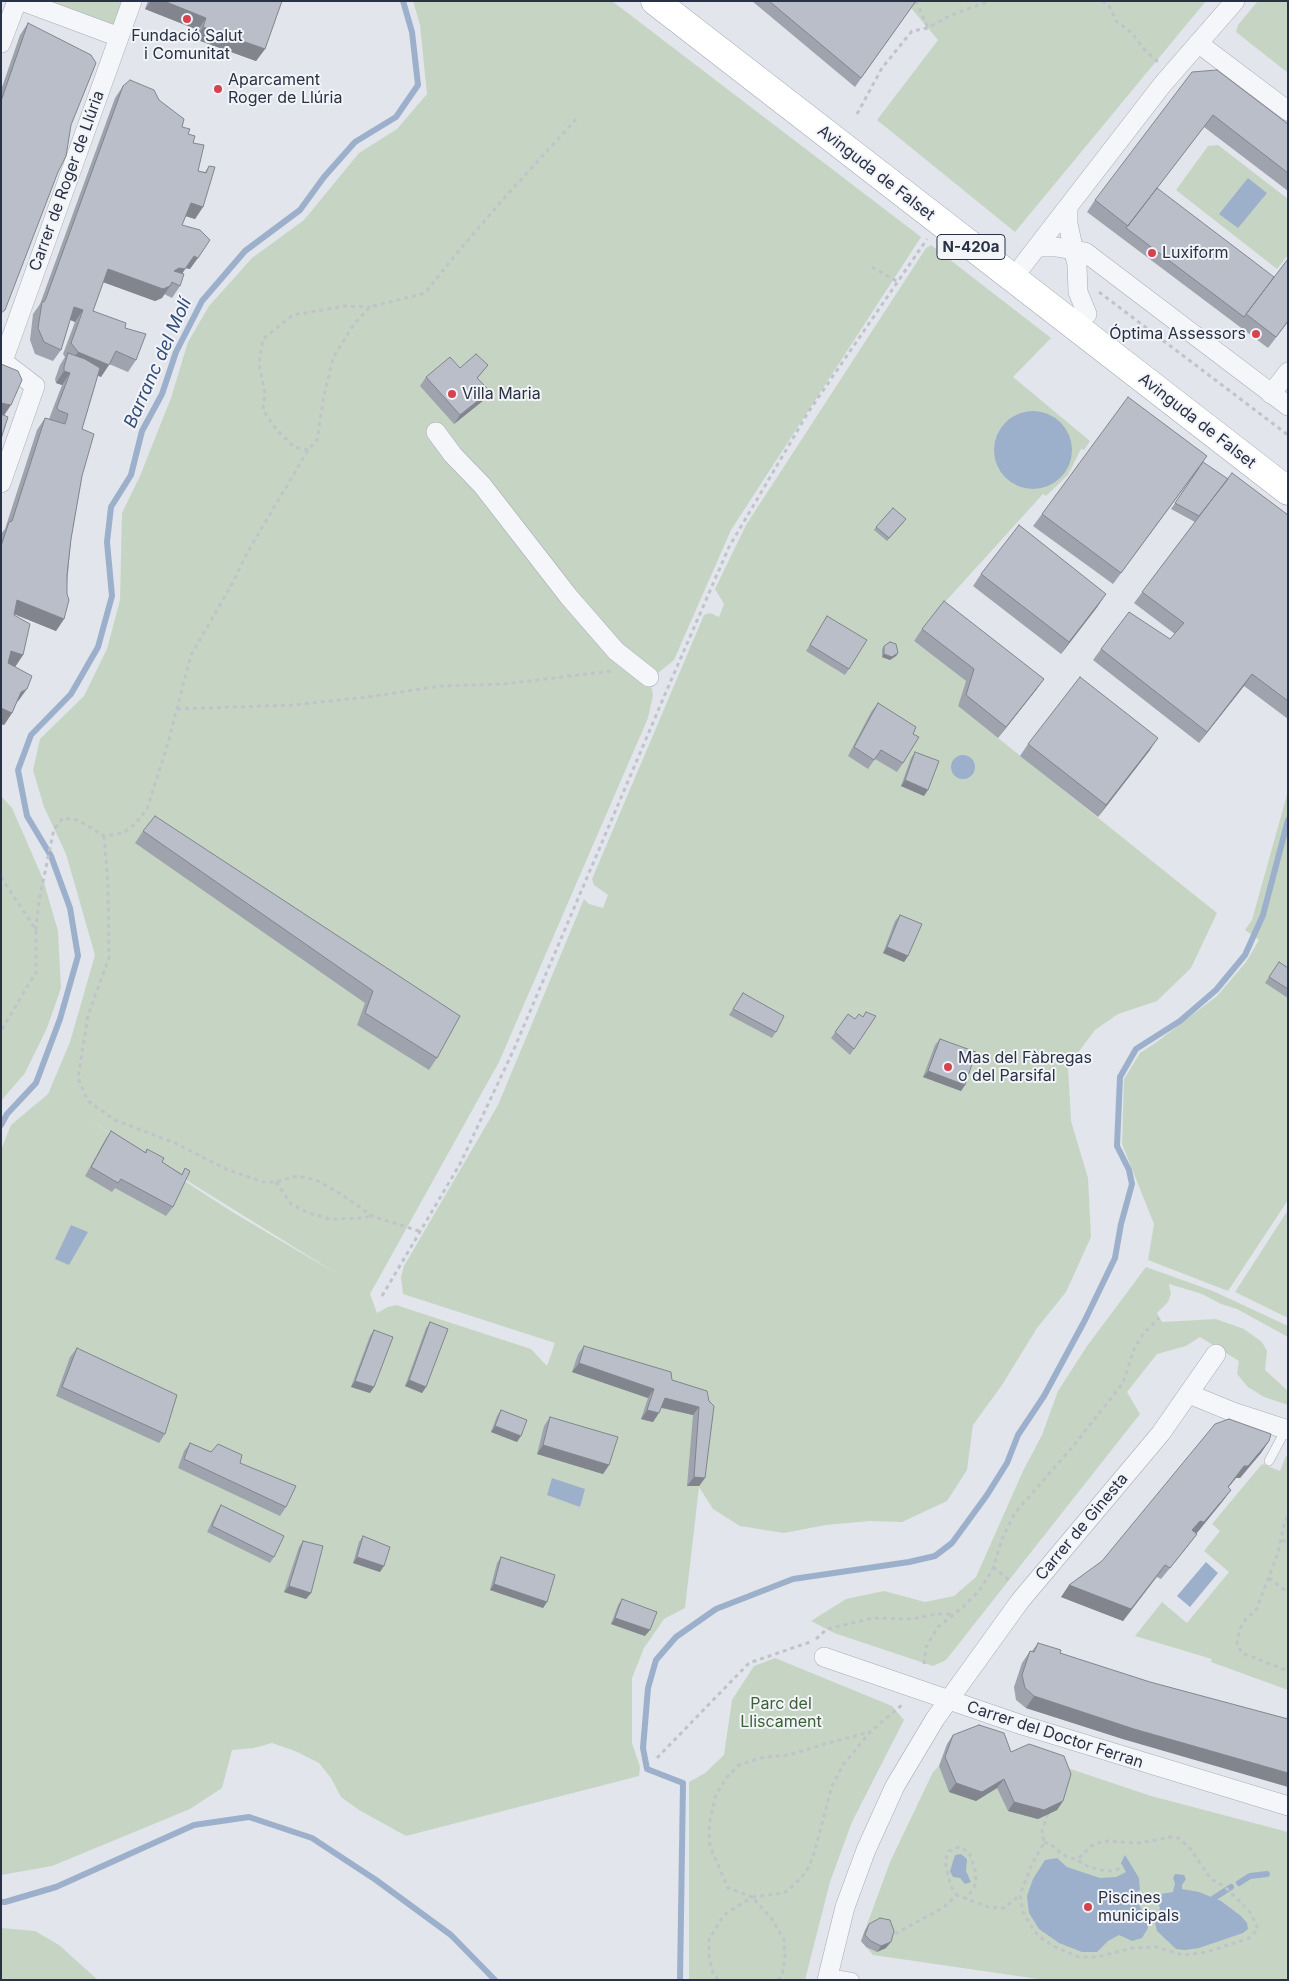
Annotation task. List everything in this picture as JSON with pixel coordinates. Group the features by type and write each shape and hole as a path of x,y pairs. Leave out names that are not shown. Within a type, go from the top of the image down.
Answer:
{"main road":[{"name":"Avinguda de Falset","path":"655,1 1288,491"},
{"name":"Avinguda de Falset","path":"683,1 1092,302 1288,468"}],"street":[{"path":"1,43 16,1"},
{"path":"22,1 119,37"},
{"name":"Carrer de Roger de Llúria","path":"2,360 132,1"},
{"path":"1031,256 1171,74 1235,1"},
{"path":"1198,43 1288,111"},
{"path":"1068,207 1068,224 1076,265 1078,292 1092,302"},
{"path":"1031,256 1056,247 1085,252 1288,406"},
{"path":"1,483 35,386 2,360"},
{"path":"1271,394 1288,372"},
{"path":"436,432 482,486 569,597 616,651 643,672"},
{"name":"Carrer de Ginesta","path":"827,1978 845,1907 866,1850 895,1786 935,1719 1020,1601 1161,1433 1216,1354"},
{"path":"1189,1394 1233,1412 1287,1430"},
{"name":"Carrer del Doctor Ferran","path":"824,1657 948,1701 1164,1770 1288,1806"},
{"path":"827,1978 852,1980"}],"lane":[{"path":"1269,1461 1287,1430"}],"path":[{"path":"916,1 928,28"},
{"path":"857,114 882,68 912,31 928,28 949,16 989,1"},
{"path":"1102,1 1110,6 1116,21 1132,33 1142,48 1171,74"},
{"path":"308,450 294,447 276,429 263,410 265,393 259,364 263,339 293,315 345,306 370,307 425,293 505,197 579,116"},
{"path":"382,1296 460,1164 514,1049 729,547 809,412 939,222"},
{"path":"872,267 898,282"},
{"path":"1092,302 1288,435"},
{"path":"1,1031 36,972 36,930 39,901 54,829 63,818 78,820 104,836 123,833 135,824 147,808 168,744 191,655 232,584 247,553 308,450 318,440 324,395 333,358 354,324 370,307"},
{"path":"177,709 293,705 368,698 440,686 504,684 643,672"},
{"path":"104,836 108,883 109,958 88,1015 78,1078 88,1101 115,1120 175,1143 226,1169 263,1182 276,1182 297,1176 316,1180 341,1194 372,1216 419,1231"},
{"path":"1,876 36,930"},
{"path":"276,1182 291,1204 309,1213 330,1219 372,1216"},
{"path":"924,1664 926,1647 938,1627 978,1592 993,1567 1002,1539 1015,1513 1074,1445 1123,1383 1134,1349 1143,1334 1159,1318"},
{"path":"1288,1516 1285,1520 1282,1540 1269,1578 1256,1610 1240,1628 1237,1643 1242,1653 1288,1671"},
{"path":"1282,1540 1288,1544"},
{"path":"993,1567 1009,1580"},
{"path":"1269,1578 1288,1593"},
{"path":"657,1758 749,1663 813,1641 827,1629 854,1622 873,1618 912,1619 937,1614 954,1614"},
{"path":"718,1980 713,1973 709,1956 709,1939 724,1915 752,1897 784,1893 806,1872 813,1857 832,1786 843,1765 870,1732 918,1690"},
{"path":"778,1980 782,1975 785,1959 784,1940 772,1919 752,1897 728,1888 710,1846 709,1825 716,1794 727,1777 739,1765 764,1758 789,1755 870,1732"},
{"path":"966,1899 976,1884 975,1870 969,1852 959,1846 949,1851 945,1861 951,1887 958,1896 966,1899 988,1907 1004,1908 1020,1895 1031,1866 1044,1843 1042,1830 1048,1814"},
{"path":"1020,1895 1023,1912 1034,1931 1057,1948 1079,1957 1098,1957 1132,1948 1156,1947 1183,1955 1207,1952 1249,1938 1258,1929 1250,1912 1225,1887 1212,1879 1189,1847 1178,1838 1171,1837 1138,1843 1103,1841 1090,1846 1077,1860"},
{"path":"1044,1843 1049,1843 1063,1855 1089,1867 1112,1871 1121,1868"},
{"path":"895,1934 944,1907 950,1900 958,1896"}],"green space":[{"path":"22,1 132,1 119,37"},
{"path":"413,1 612,1 921,237 731,530 674,660 658,673 649,677 653,695 648,718 499,1062 370,1294 377,1313 396,1305 531,1349 547,1366 555,1343 403,1294 401,1277 404,1266 498,1105 584,899 589,904 603,908 608,895 594,885 592,879 704,615 710,613 719,617 724,604 715,589 746,525 926,248 931,245 1051,338 1013,377 1090,441 1084,450 1081,449 1068,475 1046,496 1043,494 935,613 914,641 966,681 958,706 1217,913 1191,968 1157,1001 1118,1014 1095,1030 1068,1066 1071,1121 1088,1178 1091,1237 1066,1292 1037,1328 1002,1385 973,1425 967,1470 947,1501 902,1522 869,1521 826,1525 784,1533 740,1526 713,1509 699,1487 685,1608 664,1619 644,1648 632,1678 632,1743 640,1767 639,1776 406,1836 359,1810 341,1797 331,1778 319,1763 295,1751 272,1743 254,1748 232,1750 222,1788 190,1809 52,1866 1,1875 1,1150 11,1125 48,1094 70,1042 95,955 66,854 44,807 33,770 40,739 84,696 107,649 120,600 122,513 140,476 171,398 188,342 209,306 252,258 304,220 359,153 397,129 427,94 420,25","holes":["88,1119 339,1275 234,1213"]},
{"path":"905,1 1206,1 1015,232 877,120 938,40"},
{"path":"1258,1 1288,1 1288,73 1236,32 1238,25"},
{"path":"1218,145 1288,199 1288,255 1277,269 1176,190 1208,146"},
{"path":"1288,791 1288,1200 1228,1291 1148,1260 1154,1224 1122,1144 1124,1079 1140,1053 1217,996 1246,962 1259,940 1245,930 1252,920"},
{"path":"1,796 12,808 43,879 58,931 61,988 47,1028 25,1073 1,1101"},
{"path":"1288,1210 1288,1318 1235,1292"},
{"path":"1146,1267 1213,1291 1288,1326 1288,1337 1237,1309 1221,1304 1202,1294 1169,1284 1171,1294 1168,1302 1157,1313 1162,1322 1216,1319 1244,1329 1262,1342 1267,1351 1265,1370 1288,1391 1288,1405 1264,1397 1248,1387 1237,1374 1239,1361 1200,1337 1186,1346 1157,1354 1127,1392 1140,1414 946,1660 933,1666 834,1633 811,1621 846,1599 884,1591 925,1602 954,1596 976,1577 1023,1471 1042,1435 1058,1391 1087,1346"},
{"path":"1286,1456 1288,1457 1288,1690 1211,1662 1212,1659 1135,1636 1162,1602 1187,1623 1229,1572 1204,1551 1220,1531 1212,1524 1262,1464 1280,1471"},
{"name":"Parc del Lliscament","path":"775,1658 892,1706 904,1720 852,1822 830,1882 805,1980 689,1980 689,1782 705,1773 724,1755 732,1700 754,1666"},
{"name":"Piscines municipals","path":"973,1734 1005,1761 1023,1753 1151,1796 1288,1832 1288,1980 1045,1980 873,1955 861,1941 890,1862 933,1772 939,1766 947,1744"},
{"path":"1,1928 35,1931 59,1945 98,1980 1,1980"}],"water":[{"path":"1248,178 1267,193 1238,228 1219,214"},
{"path":"1025,411 1041,411 1055,417 1066,428 1072,442 1072,458 1066,472 1055,483 1041,489 1025,489 1011,483 1000,472 994,458 994,442 1000,428 1011,417"},
{"path":"963,755 972,758 975,767 972,776 963,779 954,776 951,767 954,758"},
{"path":"71,1225 88,1232 69,1265 55,1259"},
{"path":"552,1478 585,1489 580,1507 547,1495"},
{"path":"1206,1562 1218,1573 1190,1607 1177,1596"},
{"path":"961,1854 967,1859 966,1871 971,1882 965,1884 960,1878 953,1877 950,1871 955,1855"},
{"path":"1125,1855 1139,1878 1140,1890 1133,1894 1144,1914 1148,1928 1142,1938 1132,1941 1119,1935 1108,1941 1097,1952 1082,1952 1059,1943 1039,1929 1029,1913 1027,1896 1033,1879 1045,1860 1057,1858 1067,1867 1100,1878 1116,1877 1126,1872 1121,1863"},
{"path":"1175,1874 1184,1875 1186,1879 1182,1889 1199,1892 1221,1901 1241,1916 1247,1923 1248,1929 1243,1933 1199,1948 1176,1949 1157,1931 1155,1923 1160,1908 1156,1898 1160,1894 1173,1892 1175,1883 1173,1878"}],"building":[{"path":"164,1 282,1 265,49 203,27 206,18"},
{"path":"769,1 916,1 861,78"},
{"path":"28,23 91,55 96,63 71,125 66,156 58,172 5,310 1,313 1,101"},
{"path":"1217,70 1288,124 1288,173 1213,115 1128,226 1095,200 1192,72"},
{"path":"130,80 154,90 159,100 184,119 182,127 190,129 188,134 195,136 193,143 204,145 198,171 206,173 209,166 215,167 203,207 191,203 182,225 200,230 210,240 198,258 194,256 185,269 179,268 174,271 184,274 180,286 172,282 170,286 163,289 108,269 93,311 126,323 125,328 146,334 136,360 116,351 109,365 78,352 71,343 83,310 74,307 61,350 44,342 38,328 42,302 46,298 123,86"},
{"path":"1157,188 1274,277 1244,317 1126,228"},
{"path":"1288,259 1288,321 1276,337 1246,314"},
{"path":"68,353 85,359 100,368 82,429 94,434 82,476 71,539 67,575 67,594 69,600 64,619 17,600 14,615 30,624 23,655 11,651 8,663 32,676 27,689 21,692 12,713 1,708 1,546 9,522 12,521 45,418 65,424 68,414 58,410 57,407 70,373 64,371"},
{"name":"Villa Maria","path":"476,354 488,365 477,378 490,391 460,415 426,377 450,357 460,368"},
{"path":"1,364 18,371 22,380 11,405 1,403"},
{"path":"1128,397 1207,456 1121,573 1042,514"},
{"path":"1,414 8,417 1,439"},
{"path":"1203,462 1228,479 1199,516 1175,503"},
{"path":"1232,473 1288,515 1288,701 1252,674 1207,732 1101,649 1129,612 1170,639 1184,623 1142,592"},
{"path":"893,508 906,519 889,538 876,527"},
{"path":"1019,525 1106,594 1069,642 981,574"},
{"path":"944,601 1044,679 1006,727 966,695 974,669 922,629"},
{"path":"827,616 867,640 849,669 810,645"},
{"path":"890,642 896,644 898,653 892,657 884,654 884,646"},
{"path":"1080,677 1158,738 1106,805 1028,744"},
{"path":"878,703 916,727 913,734 919,737 903,763 881,750 874,760 854,747"},
{"path":"915,752 939,761 928,790 905,780"},
{"path":"155,816 460,1016 437,1058 365,1013 373,991 143,831"},
{"path":"900,915 922,924 908,956 887,947"},
{"path":"1279,962 1288,968 1288,989 1269,977"},
{"path":"743,993 784,1016 776,1032 733,1009"},
{"path":"866,1012 876,1016 854,1049 835,1032 848,1014 855,1019 859,1014 863,1017"},
{"name":"Mas del Fàbregas o del Parsifal","path":"940,1039 976,1052 965,1085 928,1071"},
{"path":"111,1131 146,1153 147,1149 164,1158 162,1162 182,1175 185,1168 190,1171 173,1207 121,1179 118,1183 91,1167"},
{"path":"430,1322 448,1329 426,1387 409,1380"},
{"path":"374,1330 393,1337 374,1387 355,1381"},
{"path":"584,1346 671,1372 672,1380 707,1391 709,1401 714,1406 705,1478 694,1477 699,1407 665,1398 659,1413 647,1410 654,1389 579,1363"},
{"path":"77,1348 177,1395 165,1434 62,1387"},
{"path":"501,1410 527,1420 521,1436 495,1426"},
{"path":"550,1417 618,1437 609,1465 543,1445"},
{"path":"1229,1419 1271,1434 1269,1441 1248,1466 1244,1466 1228,1487 1231,1490 1204,1522 1200,1521 1192,1530 1197,1534 1170,1568 1165,1565 1131,1609 1069,1585 1102,1561 1215,1424"},
{"path":"190,1443 211,1452 218,1444 242,1455 240,1463 296,1486 286,1507 184,1459"},
{"path":"221,1505 284,1536 274,1557 212,1526"},
{"path":"363,1536 390,1547 384,1566 357,1557"},
{"path":"303,1541 323,1546 311,1593 289,1586"},
{"path":"501,1557 555,1575 547,1602 494,1584"},
{"path":"622,1599 657,1612 650,1630 615,1618"},
{"path":"1038,1643 1061,1650 1060,1653 1150,1682 1288,1719 1288,1773 1134,1729 1034,1696 1025,1688 1022,1675 1030,1651 1034,1652"},
{"path":"979,1725 1004,1733 1011,1752 1029,1744 1064,1756 1071,1774 1063,1801 1044,1810 1014,1802 1004,1779 982,1792 956,1783 945,1757 953,1735"},
{"path":"880,1918 890,1920 894,1931 891,1942 881,1946 871,1941 865,1935 869,1924"}],"waterway":[{"name":"Barranc del Molí","path":"1,1125 7,1114 36,1083 60,1019 78,956 70,908 51,856 27,816 18,770 31,735 71,694 98,647 112,596 107,542 111,507 131,475 142,431 162,394 176,352 202,301 245,251 300,210 324,177 355,142 396,117 418,85 412,32 403,1"},
{"path":"680,1980 683,1783 647,1769 643,1748 648,1688 656,1660 676,1637 716,1609 793,1579 909,1562 935,1556 952,1543 987,1495 1007,1463 1018,1435 1044,1396 1085,1320 1115,1258 1121,1224 1132,1184 1129,1170 1117,1146 1120,1077 1136,1049 1180,1021 1216,990 1245,955 1263,915 1288,820"},
{"path":"1,1902 56,1887 194,1825 249,1817 312,1838 376,1880 451,1935 495,1980"},
{"path":"1239,1883 1250,1876 1267,1874"},
{"path":"1214,1898 1231,1887"}],"place":[{"name":"Fundació Salut i Comunitat","path":"187,19"},
{"name":"Aparcament Roger de Llúria","path":"218,89"},
{"name":"Luxiform","path":"1152,253"},
{"name":"Óptima Assessors","path":"1256,334"},
{"name":"Villa Maria","path":"452,394"},
{"name":"Mas del Fàbregas o del Parsifal","path":"948,1067"},
{"name":"Piscines municipals","path":"1088,1907"}]}
